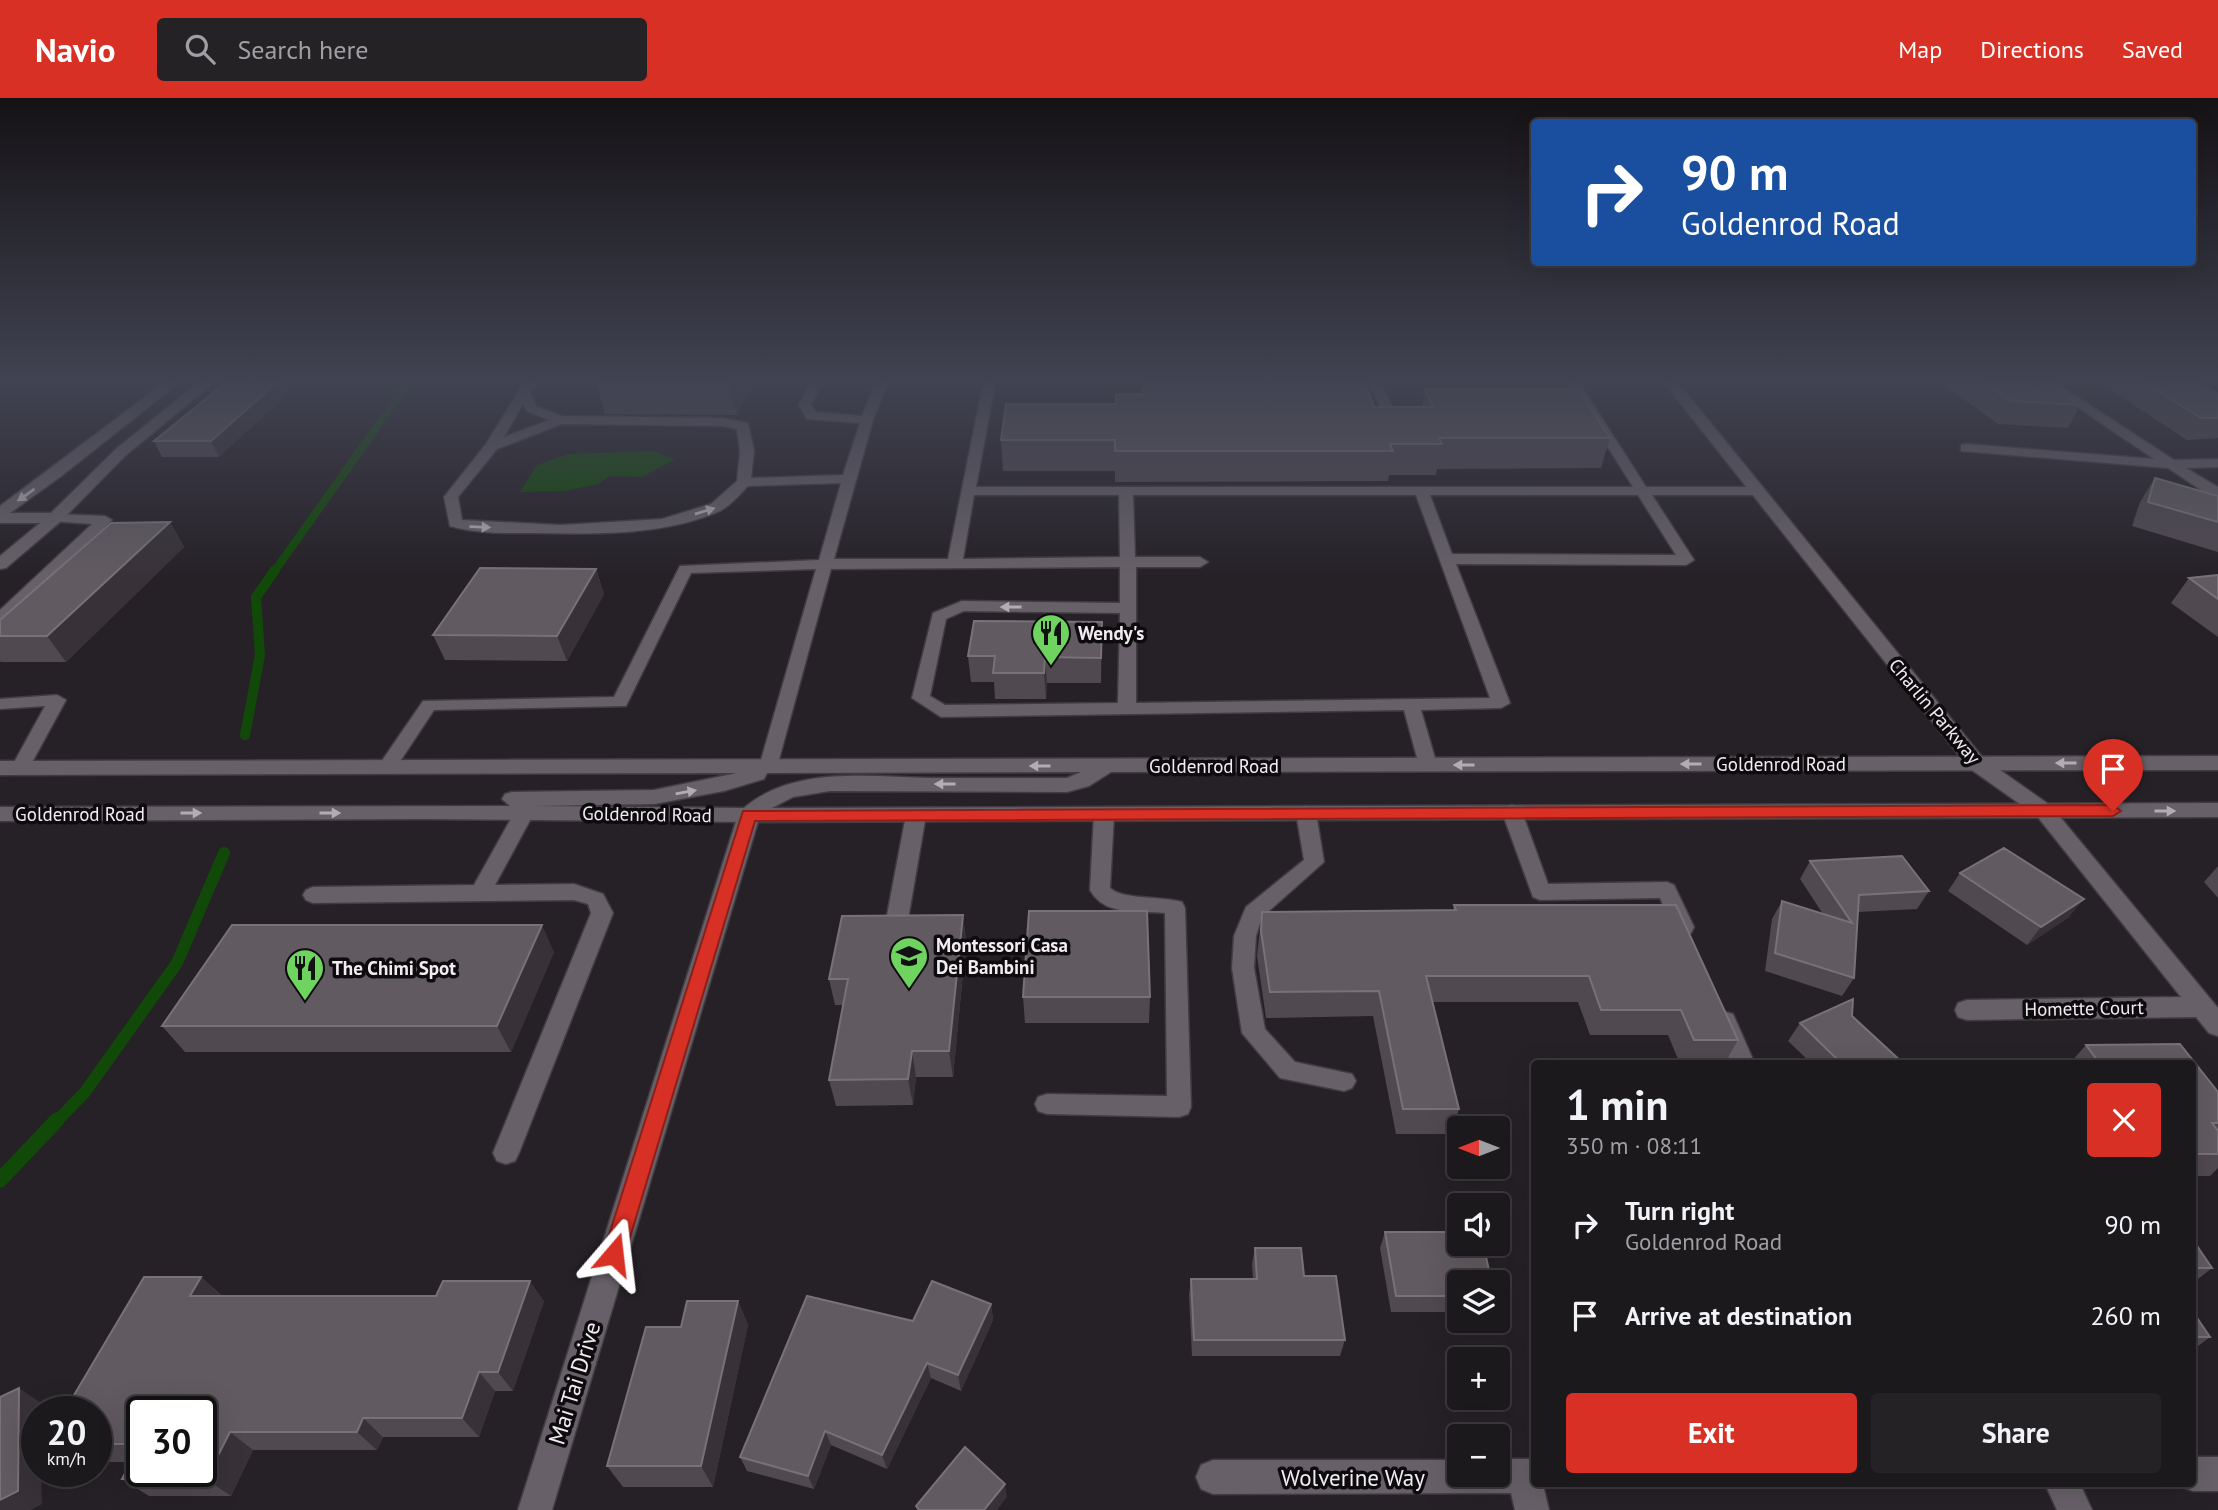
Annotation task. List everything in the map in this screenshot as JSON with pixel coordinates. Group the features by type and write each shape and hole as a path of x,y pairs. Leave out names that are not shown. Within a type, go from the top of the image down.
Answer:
{"main road":[{"path":"0,516 92,445"},
{"path":"0,564 55,518 130,445"},
{"name":"Charlin Parkway","path":"1720,445 1976,763 2044,811 2218,1026"},
{"path":"0,516 55,518"},
{"name":"Goldenrod Road","path":"10,768 2218,763"},
{"path":"749,815 765,800 795,789 830,784 1068,785 1082,781 1107,766"},
{"path":"425,812 444,801 463,799 654,797 724,784 760,773 768,767"},
{"name":"Goldenrod Road","path":"0,814 425,812 916,815 2218,810"},
{"name":"Mai Tai Drive","path":"536,1510 749,815"},
{"name":"Homette Court","path":"1967,1010 2202,1007"},
{"path":"2196,1474 2218,1474"},
{"path":"1529,1476 1532,1510"},
{"name":"Wolverine Way","path":"1213,1477 1529,1476"},
{"path":"2064,1487 2076,1510"}],"lane":[{"path":"495,445 451,497 454,523 470,527 580,529 670,522 717,507 744,482 849,479"},
{"path":"744,482 746,445"},
{"path":"768,767 859,445"},
{"path":"955,564 977,445"},
{"path":"1448,558 1686,560 1642,491 1608,445"},
{"path":"2142,445 2218,492"},
{"path":"1966,448 2171,464 2218,463"},
{"path":"968,491 1757,491"},
{"path":"1123,708 1129,608 1126,491"},
{"path":"1129,608 962,606 940,616 921,698 941,711 1501,703 1421,491"},
{"path":"0,619 105,520 55,518"},
{"path":"386,768 429,705 620,702 685,569 826,564 1200,562"},
{"path":"0,704 57,700 10,768"},
{"path":"1411,704 1428,765"},
{"path":"480,893 524,813"},
{"path":"1306,813 1314,862 1253,913 1245,936 1243,968 1254,1033 1287,1070 1343,1081"},
{"path":"1512,813 1540,892 1667,890 1694,952"},
{"path":"1047,1104 1179,1107 1175,908 1158,903 1112,901 1104,898 1100,890 1104,814"},
{"path":"895,931 916,815"},
{"path":"313,895 574,892 596,899 602,913 506,1153"},
{"path":"1716,1002 1741,1060"}],"shaded area":[{"path":"653,451 675,459 642,477 610,476 598,484 565,491 520,492 537,465 568,454"}],"building":[{"path":"1115,445 1390,445 1393,451 1115,451"},
{"path":"2155,478 2218,496 2218,522 2148,502"},
{"path":"170,522 47,636 0,636 0,620 111,523"},
{"path":"480,568 596,569 557,636 433,635"},
{"path":"2218,575 2218,599 2189,578"},
{"path":"974,621 1102,622 1101,658 1045,657 1044,673 993,673 995,656 968,656"},
{"path":"2004,848 2084,899 2041,927 1960,873"},
{"path":"1902,856 1929,891 1859,895 1854,978 1775,953 1782,901 1852,923 1810,861"},
{"path":"1454,905 1676,905 1738,1040 1694,1040 1681,1010 1601,1010 1589,976 1426,976 1459,1109 1403,1109 1379,991 1270,992 1261,931 1262,912 1456,910"},
{"path":"1029,911 1147,911 1150,997 1023,997"},
{"path":"963,915 949,1051 912,1051 908,1079 829,1080 848,979 829,979 842,916"},
{"path":"232,925 542,925 497,1026 162,1026"},
{"path":"1853,999 1852,1016 1900,1060 1838,1060 1800,1023"},
{"path":"2180,1044 2193,1060 2097,1060 2086,1045"},
{"path":"2196,1064 2218,1092 2218,1123 2212,1123 2218,1131 2218,1154 2196,1154"},
{"path":"1385,1232 1447,1232 1447,1256 1486,1256 1489,1270 1447,1270 1447,1296 1396,1296"},
{"path":"2196,1244 2212,1268 2196,1268"},
{"path":"1255,1248 1301,1248 1304,1276 1336,1276 1345,1340 1194,1340 1191,1279 1257,1279"},
{"path":"144,1277 201,1277 190,1296 436,1296 443,1281 530,1281 498,1372 479,1372 462,1418 363,1418 357,1432 230,1432 217,1457 217,1396 126,1396 126,1444 112,1444 112,1396 73,1396"},
{"path":"932,1281 991,1304 958,1375 927,1363 882,1455 825,1431 808,1476 740,1457 807,1296 913,1321"},
{"path":"687,1301 738,1301 701,1466 607,1466 646,1327 681,1327"},
{"path":"2196,1316 2210,1337 2196,1337"},
{"path":"19,1388 18,1491 0,1500 0,1397"},
{"path":"965,1447 1005,1484 984,1510 919,1510 916,1506"}],"waterway":[{"path":"274,572 364,445"},
{"path":"245,735 260,655 256,597 275,570"},
{"path":"56,1122 85,1092 177,963 224,853"},
{"path":"0,1180 57,1120"}],"place":[{"name":"Wendy's","path":"1051,667"},
{"name":"Montessori Casa Dei Bambini","path":"909,990"},
{"name":"The Chimi Spot","path":"305,1002"}],"route":[{"path":"614,1254 749,815 2113,811"}]}
